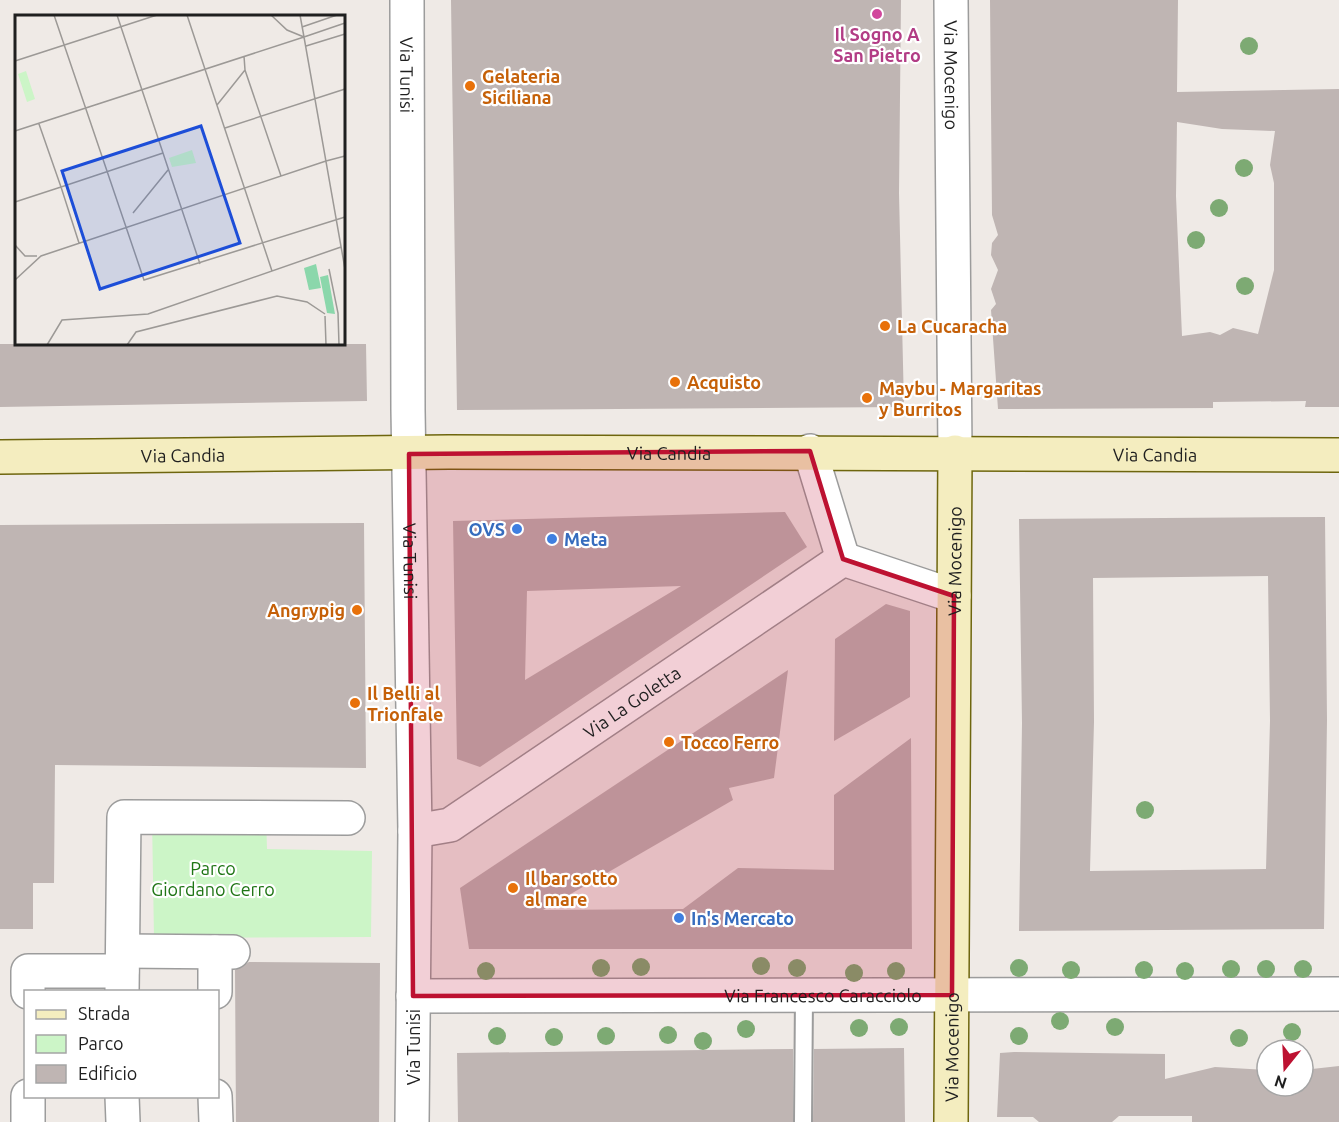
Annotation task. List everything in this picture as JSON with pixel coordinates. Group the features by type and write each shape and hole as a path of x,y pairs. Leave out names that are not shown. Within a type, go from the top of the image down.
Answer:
{"main road":[{"name":"Via Candia","path":"0,457 810,452 1339,455"},
{"name":"Via Mocenigo","path":"951,1122 955,452"}],"street":[{"name":"Via Tunisi","path":"406,0 409,454 415,831 412,1122"},
{"name":"Via Mocenigo","path":"951,0 955,452"},
{"path":"810,452 843,559 954,596"},
{"name":"Via La Goletta","path":"415,831 450,825 843,559"},
{"path":"122,971 124,817 348,818"},
{"path":"28,990 28,971 122,971 224,952 215,990"},
{"name":"Via Francesco Caracciolo","path":"413,996 1339,994"},
{"path":"28,1098 28,1122"},
{"path":"123,1098 123,1122"},
{"path":"215,1098 216,1122"}],"lane":[{"path":"803,1122 804,996"}],"highlighted area":[{"path":"810,451 843,559 954,596 952,995 413,996 409,454"}],"green space":[{"name":"Parco Giordano Cerro","path":"266,816 267,849 372,851 371,937 154,938 152,818"}],"building":[{"path":"451,0 901,0 899,193 904,407 457,410"},
{"path":"990,0 1178,0 1177,92 1339,89 1339,407 1305,407 1306,401 1213,402 1213,408 998,409 991,310 996,304 991,289 998,270 991,255 992,243 998,235 992,215","holes":["1177,122 1222,129 1275,131 1270,165 1274,183 1274,270 1258,334 1233,328 1220,335 1210,332 1182,336 1176,196"]},
{"path":"0,344 366,344 367,401 0,407"},
{"path":"785,512 807,547 480,767 457,759 453,521","holes":["681,586 525,680 527,591"]},
{"path":"1325,517 1327,720 1324,929 1019,931 1022,723 1019,519","holes":["1268,576 1270,721 1266,869 1090,871 1094,722 1093,578"]},
{"path":"364,523 366,768 55,765 54,883 33,883 33,929 0,929 0,525"},
{"path":"886,604 910,611 910,697 834,741 835,639"},
{"path":"788,670 774,778 729,788 733,800 543,910 683,909 738,868 834,870 834,795 911,738 912,949 469,949 460,888"},
{"path":"249,962 380,963 379,1122 236,1122 235,970"},
{"path":"904,1048 905,1122 813,1122 814,1049"},
{"path":"793,1049 793,1122 458,1122 457,1053"},
{"path":"1000,1053 1165,1054 1165,1079 1215,1067 1255,1069 1255,1098 1315,1098 1315,1069 1339,1066 1339,1122 1192,1122 1192,1116 1119,1116 1112,1122 1039,1122 1033,1117 997,1117"}],"place":[{"name":"Il Sogno A San Pietro","path":"877,14"},
{"name":"Gelateria Siciliana","path":"470,86"},
{"name":"La Cucaracha","path":"885,326"},
{"name":"Acquisto","path":"675,382"},
{"name":"Maybu - Margaritas y Burritos","path":"867,398"},
{"name":"OVS","path":"517,529"},
{"name":"Meta","path":"552,539"},
{"name":"Angrypig","path":"357,610"},
{"name":"Il Belli al Trionfale","path":"355,703"},
{"name":"Tocco Ferro","path":"669,742"},
{"name":"Il bar sotto al mare","path":"513,888"},
{"name":"In's Mercato","path":"679,918"}]}
